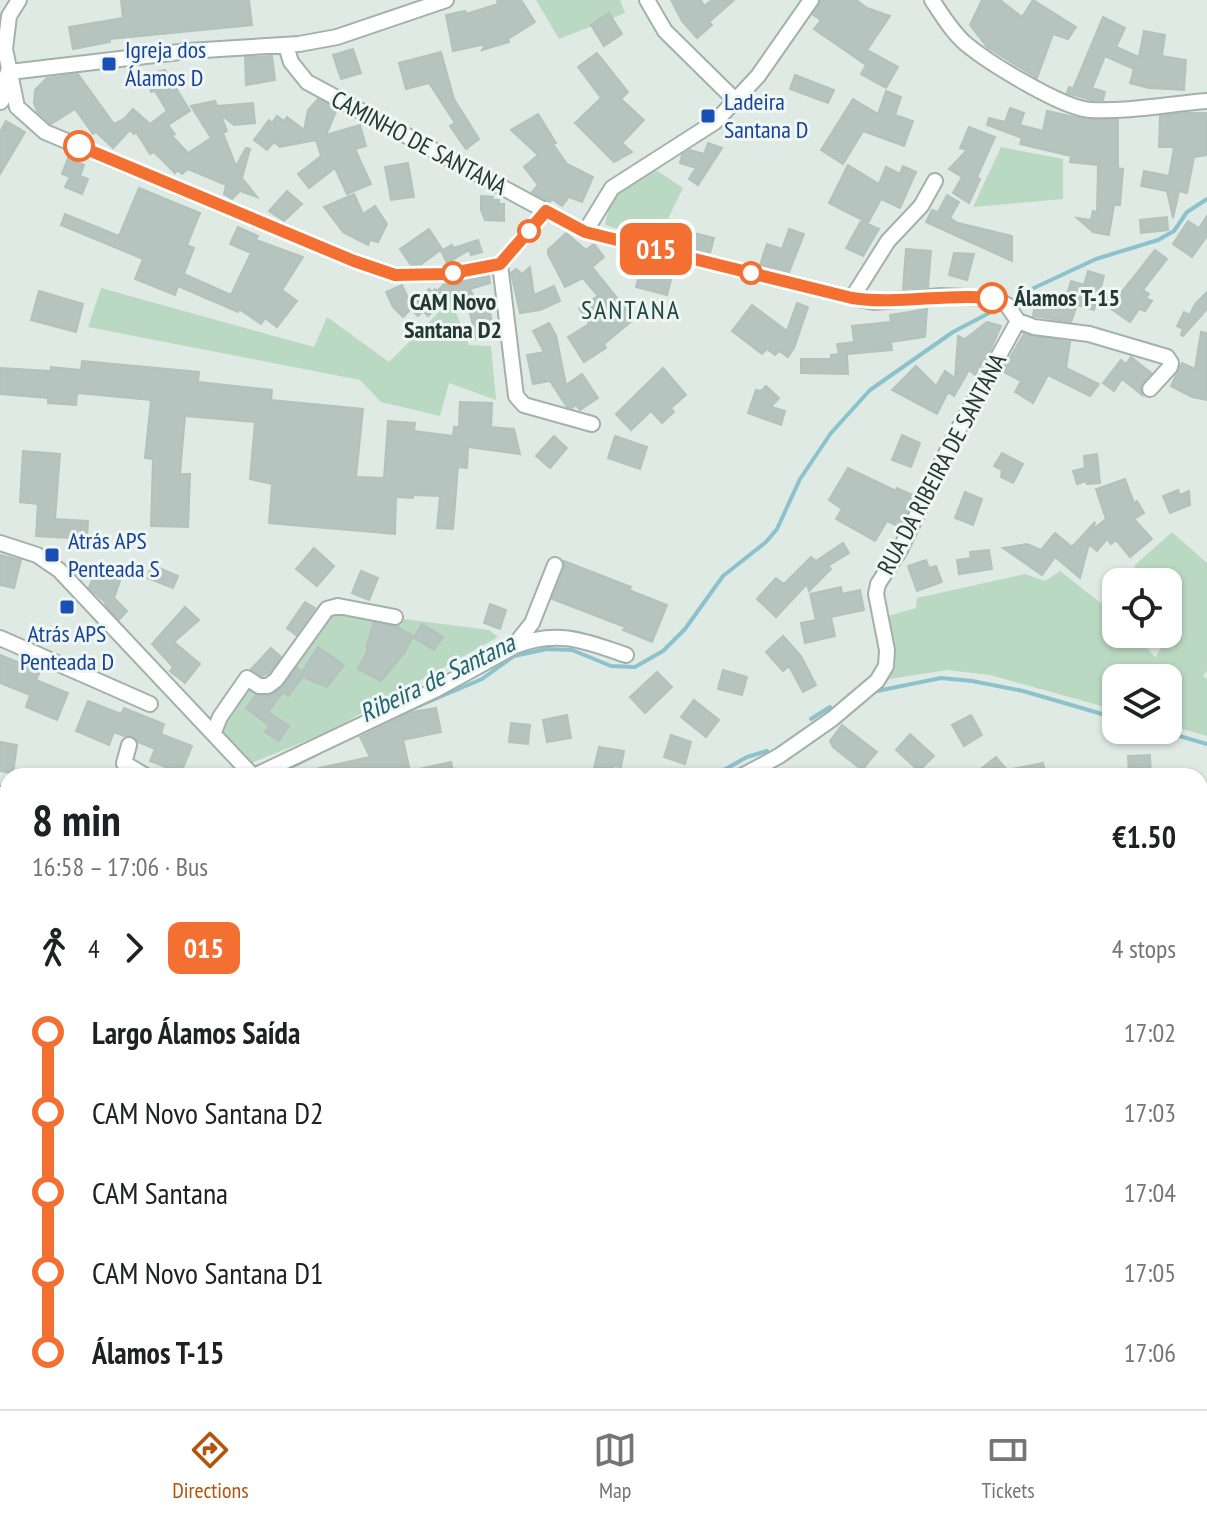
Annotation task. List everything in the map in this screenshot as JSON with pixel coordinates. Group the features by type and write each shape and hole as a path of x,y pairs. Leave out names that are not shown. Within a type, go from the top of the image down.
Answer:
{"street":[{"path":"19,0 9,16 5,49 17,107 45,132 354,261 395,275 447,274 500,264 546,211"},
{"path":"10,72 188,51 286,46 337,37 446,0"},
{"path":"647,0 665,31 735,100"},
{"path":"585,232 612,188 715,122 767,65 811,0"},
{"path":"932,0 966,44 1003,69 1070,105 1088,110 1110,110 1207,101"},
{"name":"CAMINHO DE SANTANA","path":"286,46 291,62 307,82 585,232 874,302 941,296 992,298 1007,305 1018,321 1052,330 1089,334 1167,357 1170,367 1150,389"},
{"path":"0,100 10,72"},
{"path":"852,298 888,241 921,206 935,181"},
{"path":"500,264 516,396 524,405 592,424"},
{"name":"RUA DA RIBEIRA DE SANTANA","path":"757,768 832,719 877,681 886,666 887,650 876,594 878,584 900,550 954,437 1018,321"},
{"path":"0,543 37,555 59,570 247,768"},
{"path":"513,647 532,623 555,565"},
{"path":"214,732 220,717 247,678 259,686 268,686 276,680 327,609 338,606 395,617"},
{"path":"271,768 435,690 535,638 554,636 582,640 626,655"},
{"path":"0,638 150,704"},
{"path":"129,745 124,763 132,768"}],"green space":[{"path":"536,0 620,0 625,13 559,39"},
{"path":"1001,147 1063,159 1063,199 973,207"},
{"path":"653,168 683,188 657,241 605,225 616,197"},
{"path":"101,288 314,347 327,317 389,362 451,300 469,345 491,346 496,400 449,383 440,416 381,402 360,380 88,327"},
{"path":"1172,532 1207,563 1207,671 1203,676 1207,679 1207,736 1182,729 1182,664 1102,664 1102,706 990,675 947,670 884,680 893,649 888,616 916,608 917,598 1025,574 1045,581 1060,571 1102,604 1102,648 1147,648 1155,657 1161,648 1182,648 1182,568 1134,566"},
{"path":"327,609 489,630 498,637 328,732 254,762 248,768 214,732 247,678 268,686"}],"building":[{"path":"121,0 249,0 252,25 110,39 110,42 73,49 69,27 123,18"},
{"path":"497,0 521,0 535,22 508,39 509,42 482,50 486,44 453,51 446,15 465,11 466,14 498,4"},
{"path":"671,0 701,0 704,6 712,0 734,0 709,22 712,25 697,38 682,21"},
{"path":"821,0 856,0 867,8 890,16 867,50 898,67 886,88 861,74 866,65 814,29 821,20 813,15"},
{"path":"982,0 1000,0 1022,17 1033,0 1076,27 1068,39 1053,34 1037,78 987,47 970,25"},
{"path":"609,13 622,34 604,46 591,25"},
{"path":"1103,17 1125,28 1116,47 1139,57 1144,31 1165,35 1162,56 1186,60 1184,90 1149,88 1130,83 1134,69 1105,56 1092,88 1105,92 1103,100 1067,93 1069,87 1073,89"},
{"path":"353,49 361,73 341,79 333,55"},
{"path":"441,52 454,99 479,139 466,149 450,126 455,123 429,83 406,89 399,63"},
{"path":"597,53 628,92 621,99 644,120 622,143 632,152 614,162 575,123 601,98 578,67"},
{"path":"272,56 275,80 246,85 245,57"},
{"path":"165,70 190,111 168,125 175,134 172,136 188,153 211,138 191,106 215,101 217,106 253,103 255,123 234,125 221,115 227,131 223,133 236,166 246,148 250,149 242,178 257,197 240,191 232,199 224,194 226,185 188,169 182,174 178,170 175,173 154,152 150,154 136,132 134,134 130,130 113,148 96,132 93,134 75,109 51,124 37,111 34,103 35,90 47,78 78,74 114,124 133,109 150,124 167,111 155,91 151,92 147,74"},
{"path":"795,75 834,90 828,103 790,89"},
{"path":"886,91 901,97 895,115 913,121 904,146 863,131 843,164 821,150 853,99 878,114"},
{"path":"318,99 337,109 326,135 360,125 366,146 355,149 371,184 347,194 335,168 309,188 298,174 321,156 316,140 280,147 274,142 267,150 254,140 269,120 272,123 277,116 284,121 287,117 304,130 308,110"},
{"path":"1010,108 1024,113 1020,125 1043,131 1047,111 1088,120 1118,120 1118,168 1123,169 1120,205 1114,205 1109,235 1093,232 1077,218 1091,220 1093,211 1097,212 1098,165 1070,162 1071,156 1020,144 1022,138 987,125 989,118 1005,122"},
{"path":"1207,113 1207,155 1194,157 1187,193 1179,191 1173,218 1167,191 1141,186 1144,171 1169,176 1174,147 1159,147 1160,116"},
{"path":"538,114 567,164 593,177 582,202 569,197 562,206 532,192 538,185 524,167 538,155 511,130"},
{"path":"6,121 25,132 0,174 0,132"},
{"path":"969,127 995,137 969,203 953,193 962,177 949,169 967,150 960,148"},
{"path":"708,143 722,148 698,185 689,179 696,168 680,163 682,155 690,150 704,154"},
{"path":"68,158 84,165 80,176 88,179 82,194 65,187 70,177 62,174"},
{"path":"408,163 414,197 391,200 385,167"},
{"path":"848,165 879,184 886,167 900,174 903,166 916,172 900,208 881,199 868,223 829,203"},
{"path":"139,188 200,213 187,245 194,248 184,274 231,295 251,253 230,244 238,227 258,236 256,240 303,257 282,290 297,301 277,327 265,318 261,324 239,309 238,312 178,286 175,295 135,279 143,259 61,225 65,214 119,236"},
{"path":"287,191 302,204 284,221 269,211"},
{"path":"354,194 363,214 375,206 387,224 378,242 370,240 368,245 343,232 324,207"},
{"path":"947,195 959,202 950,218 958,223 1012,236 1012,261 926,222 932,210 938,212"},
{"path":"481,196 493,197 492,200 504,204 504,221 485,220"},
{"path":"1207,216 1207,236 1192,257 1173,244 1188,221 1199,228"},
{"path":"1167,217 1168,230 1141,233 1140,220"},
{"path":"861,221 879,229 863,256 846,248"},
{"path":"666,226 714,238 710,253 662,241"},
{"path":"429,229 442,249 420,265 411,265 400,249"},
{"path":"789,229 804,234 789,272 760,265 767,244 782,249"},
{"path":"566,233 586,250 594,244 604,257 592,267 634,319 604,344 606,348 584,362 568,337 589,324 579,308 598,296 583,278 565,287 548,254 548,250"},
{"path":"478,240 482,252 471,255 469,250 447,263 441,251 452,245 453,248"},
{"path":"906,249 931,251 928,287 903,289"},
{"path":"1155,250 1167,259 1143,290 1149,294 1146,298 1152,301 1145,311 1139,309 1130,322 1097,299 1094,310 1077,305 1071,322 1033,316 1035,305 1063,309 1071,281 1084,285 1088,271 1104,276 1098,298 1120,294"},
{"path":"954,253 974,254 967,280 949,275"},
{"path":"530,267 534,295 554,286 560,301 540,310 520,313 511,273 516,269 522,274"},
{"path":"640,271 671,280 667,295 636,287"},
{"path":"489,276 490,283 470,289 475,299 465,304 459,292 446,304 442,301 428,316 423,311 418,316 411,309 403,317 393,307 386,292 402,285 412,307 429,289 437,291 444,284 452,286"},
{"path":"39,291 83,304 76,332 31,320"},
{"path":"1207,292 1207,309 1181,335 1183,329 1177,326 1184,312 1190,315 1195,304"},
{"path":"797,303 808,307 788,357 779,351 775,355 767,349 762,354 732,331 752,305 787,331"},
{"path":"489,308 495,335 476,339 470,313"},
{"path":"927,309 925,337 891,342 892,350 847,354 848,374 801,373 801,359 831,359 831,355 839,354 837,344 854,342 852,326 891,322 890,315"},
{"path":"987,322 1001,326 990,351 975,375 969,370 954,396 948,392 937,414 892,390 916,366 936,386 945,371 955,378 958,336 965,339"},
{"path":"549,323 556,335 566,385 582,374 598,398 580,410 576,405 567,407 550,381 533,384 527,355 544,352 533,331"},
{"path":"1201,332 1207,333 1207,400 1192,397 1171,386 1182,363 1195,369"},
{"path":"1024,334 1070,342 1066,368 1099,384 1090,396 1048,375 1033,403 1015,392 1021,381 1002,371"},
{"path":"1131,357 1151,373 1140,386 1142,395 1122,379 1114,391 1103,383 1121,360 1126,364"},
{"path":"82,361 199,372 198,382 272,390 271,400 363,409 356,477 384,478 388,421 415,423 414,431 453,436 454,427 459,427 460,402 492,403 491,427 514,429 520,454 468,447 467,468 458,467 453,529 437,528 440,496 413,495 413,498 396,497 395,534 269,523 272,484 250,479 255,422 185,416 180,474 190,474 188,527 151,526 153,459 145,458 151,400 77,393 76,405 48,403 48,398 0,394 0,368 81,370"},
{"path":"663,368 686,395 671,408 674,412 662,423 651,411 631,430 616,414"},
{"path":"766,386 779,398 771,407 785,411 781,425 748,413 756,390 761,391"},
{"path":"902,435 920,443 911,467 892,460"},
{"path":"554,436 567,448 550,468 536,456"},
{"path":"615,436 647,447 640,469 608,458"},
{"path":"23,451 60,454 55,519 88,521 87,539 36,536 38,504 20,502"},
{"path":"1002,453 1023,464 1013,483 1001,477 1002,470 994,466"},
{"path":"1097,454 1100,483 1087,484 1086,481 1077,484 1073,471 1085,468 1084,456"},
{"path":"848,468 896,491 897,488 915,496 900,527 887,521 875,541 836,519 842,509 829,500"},
{"path":"1125,479 1134,503 1137,501 1144,513 1134,519 1152,539 1130,557 1116,540 1111,544 1107,539 1097,551 1089,544 1080,578 1055,557 1042,575 1003,548 1027,544 1041,550 1055,533 1072,547 1095,522 1093,529 1106,519 1096,489"},
{"path":"1178,490 1180,495 1189,491 1190,505 1170,513 1163,496"},
{"path":"965,492 982,499 973,525 955,518"},
{"path":"843,543 849,553 828,566 831,569 809,591 807,584 776,617 757,599 776,578 784,584 811,557 816,561"},
{"path":"314,548 334,566 317,586 296,569"},
{"path":"989,550 992,569 959,574 957,560 971,558 970,552"},
{"path":"0,555 21,560 14,588 0,585"},
{"path":"926,560 929,568 936,566 942,582 917,591 908,566"},
{"path":"564,561 631,587 629,590 667,605 652,642 623,630 625,627 552,599 564,569"},
{"path":"152,565 178,576 173,588 147,578"},
{"path":"361,571 378,578 369,600 352,593"},
{"path":"95,572 120,581 114,598 127,611 119,620 89,588"},
{"path":"841,587 842,594 860,590 864,610 831,617 835,636 805,643 801,623 816,620 810,594"},
{"path":"305,602 315,608 296,635 287,628"},
{"path":"490,604 506,610 500,629 484,623"},
{"path":"185,607 199,620 174,642 200,664 185,683 170,671 173,667 152,644"},
{"path":"374,623 397,627 413,636 405,652 381,681 358,669 368,650 366,647"},
{"path":"422,624 443,637 434,650 414,638"},
{"path":"783,636 801,656 816,685 803,692 789,666 783,671 766,652"},
{"path":"318,647 344,665 327,687 303,677 288,696 283,692 268,712 289,726 279,741 265,732 270,726 246,708 256,695 269,696 282,688 297,668 302,672"},
{"path":"271,648 281,657 269,673 262,676 251,669"},
{"path":"0,655 40,671 36,680 68,693 57,720 26,707 30,695 0,683"},
{"path":"723,670 747,677 742,695 718,689"},
{"path":"657,672 672,687 645,713 630,697"},
{"path":"694,700 719,720 706,737 681,717"},
{"path":"88,701 121,714 124,708 164,724 161,734 192,746 183,768 168,768 150,761 155,749 132,736 114,732 109,745 76,731"},
{"path":"436,708 441,732 403,740 409,768 320,768 370,757 360,737 412,712"},
{"path":"567,715 571,738 547,742 543,720"},
{"path":"971,715 982,735 964,746 952,725"},
{"path":"511,723 530,725 528,744 509,742"},
{"path":"842,725 877,752 864,768 859,768 830,741"},
{"path":"910,734 934,756 922,768 916,768 896,750"},
{"path":"671,735 691,742 685,764 664,757"},
{"path":"0,742 17,745 14,768 0,768"},
{"path":"599,747 624,751 621,767 594,768"},
{"path":"1150,755 1151,768 1129,768 1128,756"},
{"path":"996,757 1005,768 982,768"},
{"path":"451,762 452,768 424,768"},
{"path":"1043,763 1044,768 1017,768"}],"waterway":[{"name":"Ribeira de Santana","path":"1023,293 1096,259 1158,240 1174,231 1187,212 1207,199"},
{"name":"Ribeira de Santana","path":"395,716 482,679 514,656 547,649 572,650 611,666 635,667 663,651 685,629 723,576 766,542 777,529 800,479 831,433 870,390 953,332 993,311"},
{"path":"877,691 941,678 972,681 1023,691 1102,714"},
{"path":"811,719 830,707"},
{"path":"1182,737 1207,744"},
{"path":"727,768 767,751"},
{"name":"Ribeira de Santana","path":"289,768 319,753"}],"bus line":[{"name":"015","path":"79,146 354,261 395,275 447,274 500,264 546,211 585,232 852,298 874,302 941,296 992,298"}],"place":[{"name":"Igreja dos Álamos D","path":"109,64"},
{"name":"Ladeira Santana D","path":"708,116"},
{"name":"CAM Novo Santana D2","path":"453,273"},
{"name":"Álamos T-15","path":"992,298"},
{"name":"Atrás APS Penteada S","path":"52,555"},
{"name":"Atrás APS Penteada D","path":"67,607"}],"district":[{"name":"SANTANA","path":"631,310"}]}
